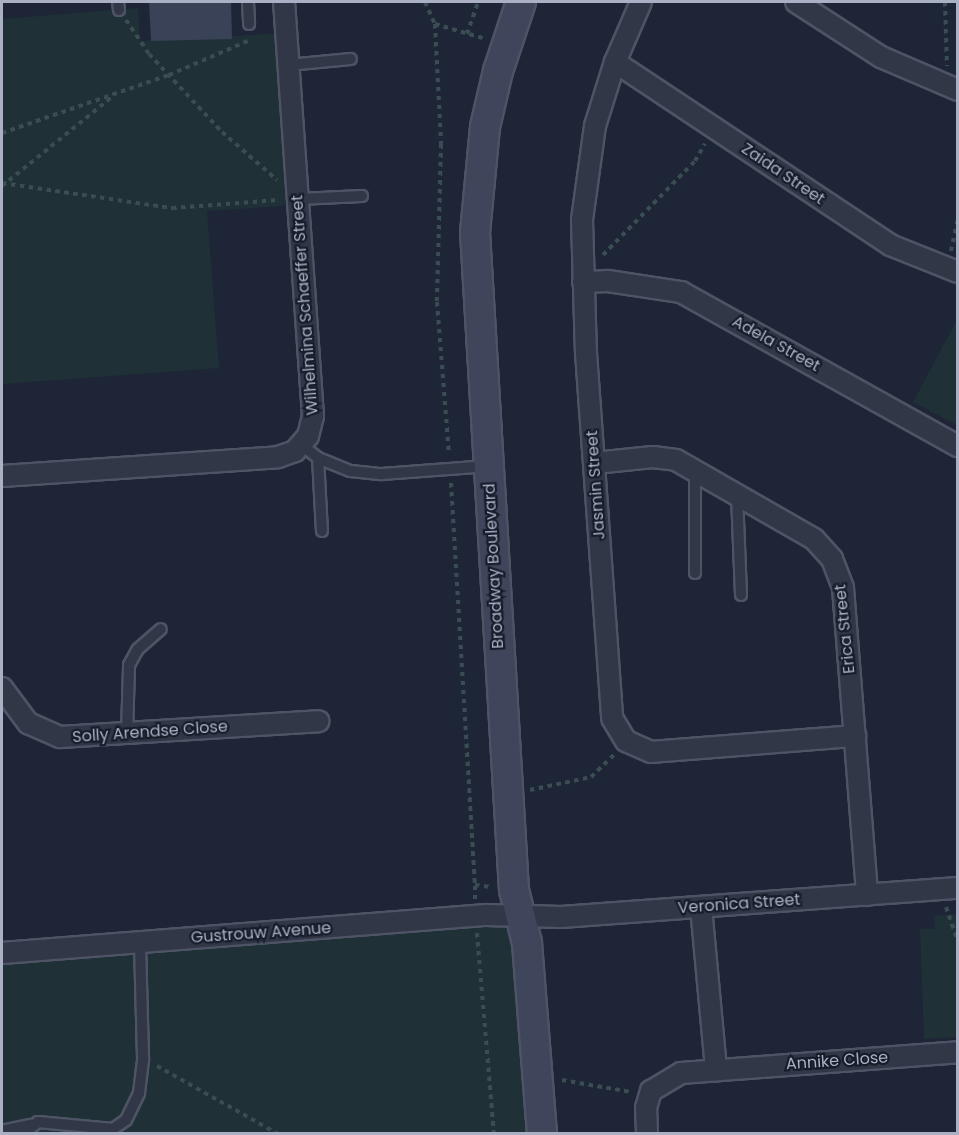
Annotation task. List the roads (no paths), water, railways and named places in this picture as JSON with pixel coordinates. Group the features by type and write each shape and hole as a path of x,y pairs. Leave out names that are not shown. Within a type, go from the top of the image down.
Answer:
{"street":[{"name":"Wilhelmina Schaeffer Street","path":"284,2 313,416 302,445"},
{"name":"Broadway Boulevard","path":"521,2 505,46 485,127 476,206 514,891 527,943 542,1134"},
{"name":"Jasmin Street","path":"641,2 615,62 589,157 582,220 583,282 612,718 626,741 651,752 855,736"},
{"path":"796,2 881,57 953,88"},
{"name":"Zaida Street","path":"615,62 890,245 954,271"},
{"name":"Adela Street","path":"583,282 665,288 695,298 957,446"},
{"path":"2,476 278,457 302,445"},
{"name":"Erica Street","path":"596,463 661,457 695,471 814,539 840,573 867,895"},
{"name":"Solly Arendse Close","path":"2,688 19,715 49,734 72,737 319,721"},
{"name":"Veronica Street","path":"520,916 561,917 948,889"},
{"path":"701,907 716,1070"},
{"name":"Gustrouw Avenue","path":"2,953 475,916 520,916"},
{"name":"Annike Close","path":"647,1134 646,1108 650,1095 662,1082 681,1073 957,1052"}],"lane":[{"path":"248,2 249,24"},
{"path":"288,64 351,59"},
{"path":"298,199 362,196"},
{"path":"302,445 318,458 351,471 382,474 489,466"},
{"path":"318,458 322,531"},
{"path":"695,471 695,573"},
{"path":"737,495 741,595"},
{"path":"127,734 129,665 138,649 161,629"},
{"path":"2,1131 38,1122 113,1129 126,1120 135,1103 143,1058 140,942"},
{"path":"23,1134 31,1125"}]}
